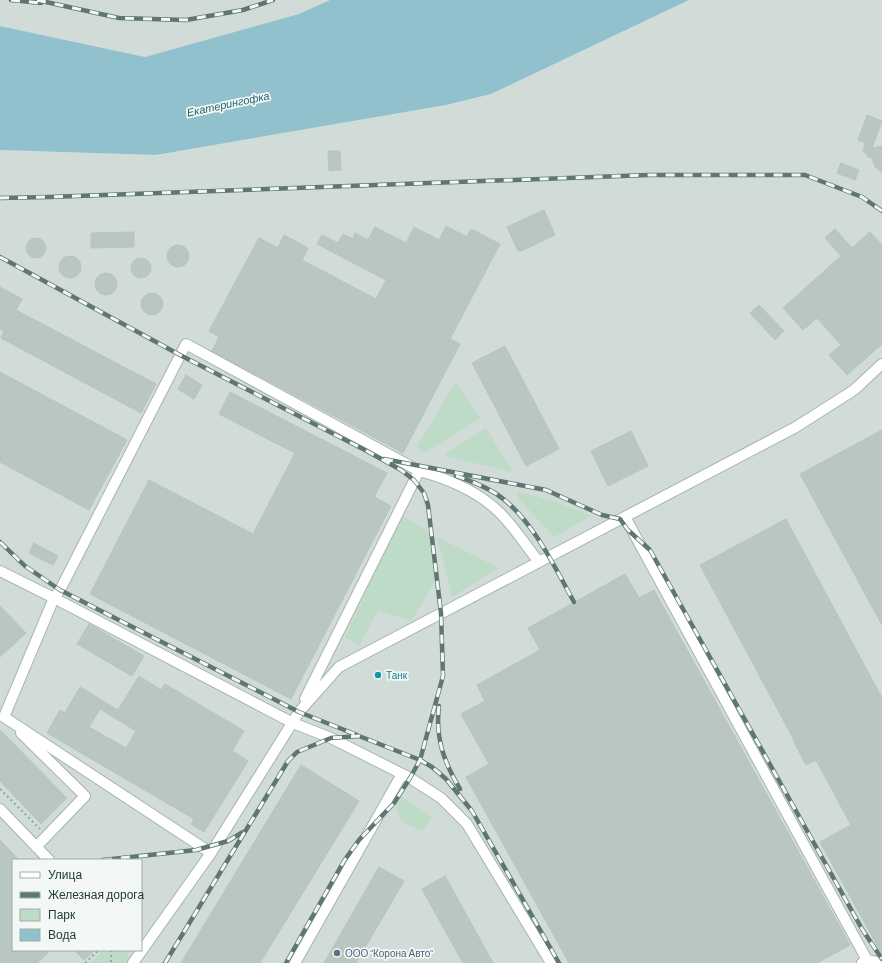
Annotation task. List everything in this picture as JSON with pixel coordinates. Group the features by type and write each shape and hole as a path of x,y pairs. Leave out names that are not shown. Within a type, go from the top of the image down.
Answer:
{"lane":[{"path":"2,715 54,598 60,590 186,344 419,471 437,476 462,487 487,501 501,514 539,562"},
{"path":"299,712 339,667 796,427 854,390 882,364"},
{"path":"142,947 211,853 293,723 419,471"},
{"path":"625,517 864,962 882,963"},
{"path":"0,571 293,723 331,738 402,774 440,798 467,824 551,963"},
{"path":"2,715 85,796 36,846"},
{"path":"2,715 211,853"},
{"path":"296,963 402,774"},
{"path":"0,809 48,859"},
{"path":"133,963 138,952"}],"path":[{"path":"0,789 46,836"},
{"path":"85,963 97,951"},
{"path":"111,951 111,963"}],"shaded area":[{"path":"0,0 330,0 300,14 145,57 0,26"},
{"path":"689,0 882,0 882,963 0,963 0,150 156,155 446,105 491,94"}],"green space":[{"path":"455,382 481,418 424,453 417,447"},
{"path":"486,428 513,472 449,457 445,454"},
{"path":"517,491 554,501 591,516 554,537 518,498"},
{"path":"402,515 428,531 437,577 411,621 378,610 359,646 345,637"},
{"path":"437,537 499,568 452,597"},
{"path":"401,796 432,818 422,831 402,822 395,806"},
{"path":"103,951 126,951 128,956 127,963 90,963"}],"water":[{"name":"Екатерингофка","path":"330,0 689,0 491,94 446,105 156,155 0,150 0,26 145,57 299,14"}],"building":[{"path":"867,115 882,121 872,148 882,146 882,172 875,167 872,158 868,157 863,150 866,143 858,140"},
{"path":"328,151 340,151 341,170 329,171"},
{"path":"841,163 859,170 855,180 837,173"},
{"path":"544,210 555,235 518,251 507,227"},
{"path":"446,226 467,237 471,229 500,244 450,339 460,344 403,453 212,351 219,337 209,331 259,238 278,248 284,235 308,248 302,260 376,299 386,280 317,244 322,235 338,243 343,234 353,239 355,233 368,240 375,227 406,243 414,227 439,240"},
{"path":"835,229 852,248 870,232 882,245 882,344 847,375 829,355 841,345 817,318 803,330 783,308 841,256 825,238"},
{"path":"134,232 134,247 91,248 91,233"},
{"path":"32,238 40,238 46,244 46,252 40,258 32,258 26,252 26,244"},
{"path":"178,245 186,248 189,256 186,264 178,267 170,264 167,256 170,248"},
{"path":"70,256 78,259 81,267 78,275 70,278 62,275 59,267 62,259"},
{"path":"141,258 148,261 151,268 148,275 141,278 134,275 131,268 134,261"},
{"path":"106,273 110,274 116,280 116,288 110,294 106,295 102,294 96,288 95,284 96,280 102,274"},
{"path":"0,287 22,299 16,310 156,384 141,413 1,338 4,331 0,329"},
{"path":"152,293 160,296 163,304 160,312 152,315 144,312 141,304 144,296"},
{"path":"759,305 784,331 775,340 750,313"},
{"path":"505,346 559,449 526,466 472,363"},
{"path":"0,372 127,440 89,510 0,462"},
{"path":"186,375 202,385 194,399 178,389"},
{"path":"230,392 387,473 374,497 391,506 291,699 90,594 149,480 253,534 295,453 219,414"},
{"path":"882,430 882,625 800,474"},
{"path":"631,431 648,466 608,486 591,451"},
{"path":"786,519 882,698 882,954 820,842 851,825 816,760 806,765 700,565"},
{"path":"34,543 58,556 53,565 29,553"},
{"path":"625,574 639,598 654,590 850,945 817,963 569,963 466,777 489,764 461,714 485,701 477,685 540,650 528,628"},
{"path":"0,606 26,633 0,657"},
{"path":"89,624 144,656 132,676 77,644"},
{"path":"139,676 161,690 165,684 244,731 232,751 248,761 204,832 191,824 194,819 47,733 60,710 65,713 80,687 118,710","holes":["100,709 136,731 126,748 89,727"]},
{"path":"0,730 67,798 41,824 0,781"},
{"path":"301,765 359,801 260,963 181,963"},
{"path":"0,840 18,859 12,859 12,951 50,951 37,963 0,963"},
{"path":"379,867 404,881 356,963 324,963"},
{"path":"445,876 493,963 463,963 422,889"},
{"path":"75,951 94,951 84,960"}],"railway":[{"path":"11,0 41,3"},
{"path":"37,0 119,18 186,20 243,10 273,0"},
{"path":"0,198 648,175 805,175 862,197 882,211"},
{"path":"0,257 180,355 401,470 414,480 424,493 428,505 441,613 443,676 420,760 394,803 359,840 344,861 286,963"},
{"path":"384,459 546,490 602,515 620,519 628,530 650,550 862,929 882,959"},
{"path":"456,476 476,483 495,493 520,515 531,528 550,558 574,602"},
{"path":"0,542 25,566 60,590 299,712 357,735"},
{"path":"439,706 438,729 442,749 449,769 460,789"},
{"path":"165,963 288,761 297,752 331,738 359,736 420,760 432,767 446,779 472,811 559,963"},
{"path":"112,859 196,850 228,841 243,832"}],"place":[{"name":"Танк","path":"378,675"},
{"name":"ООО \"Корона Авто\"","path":"337,953"}]}
